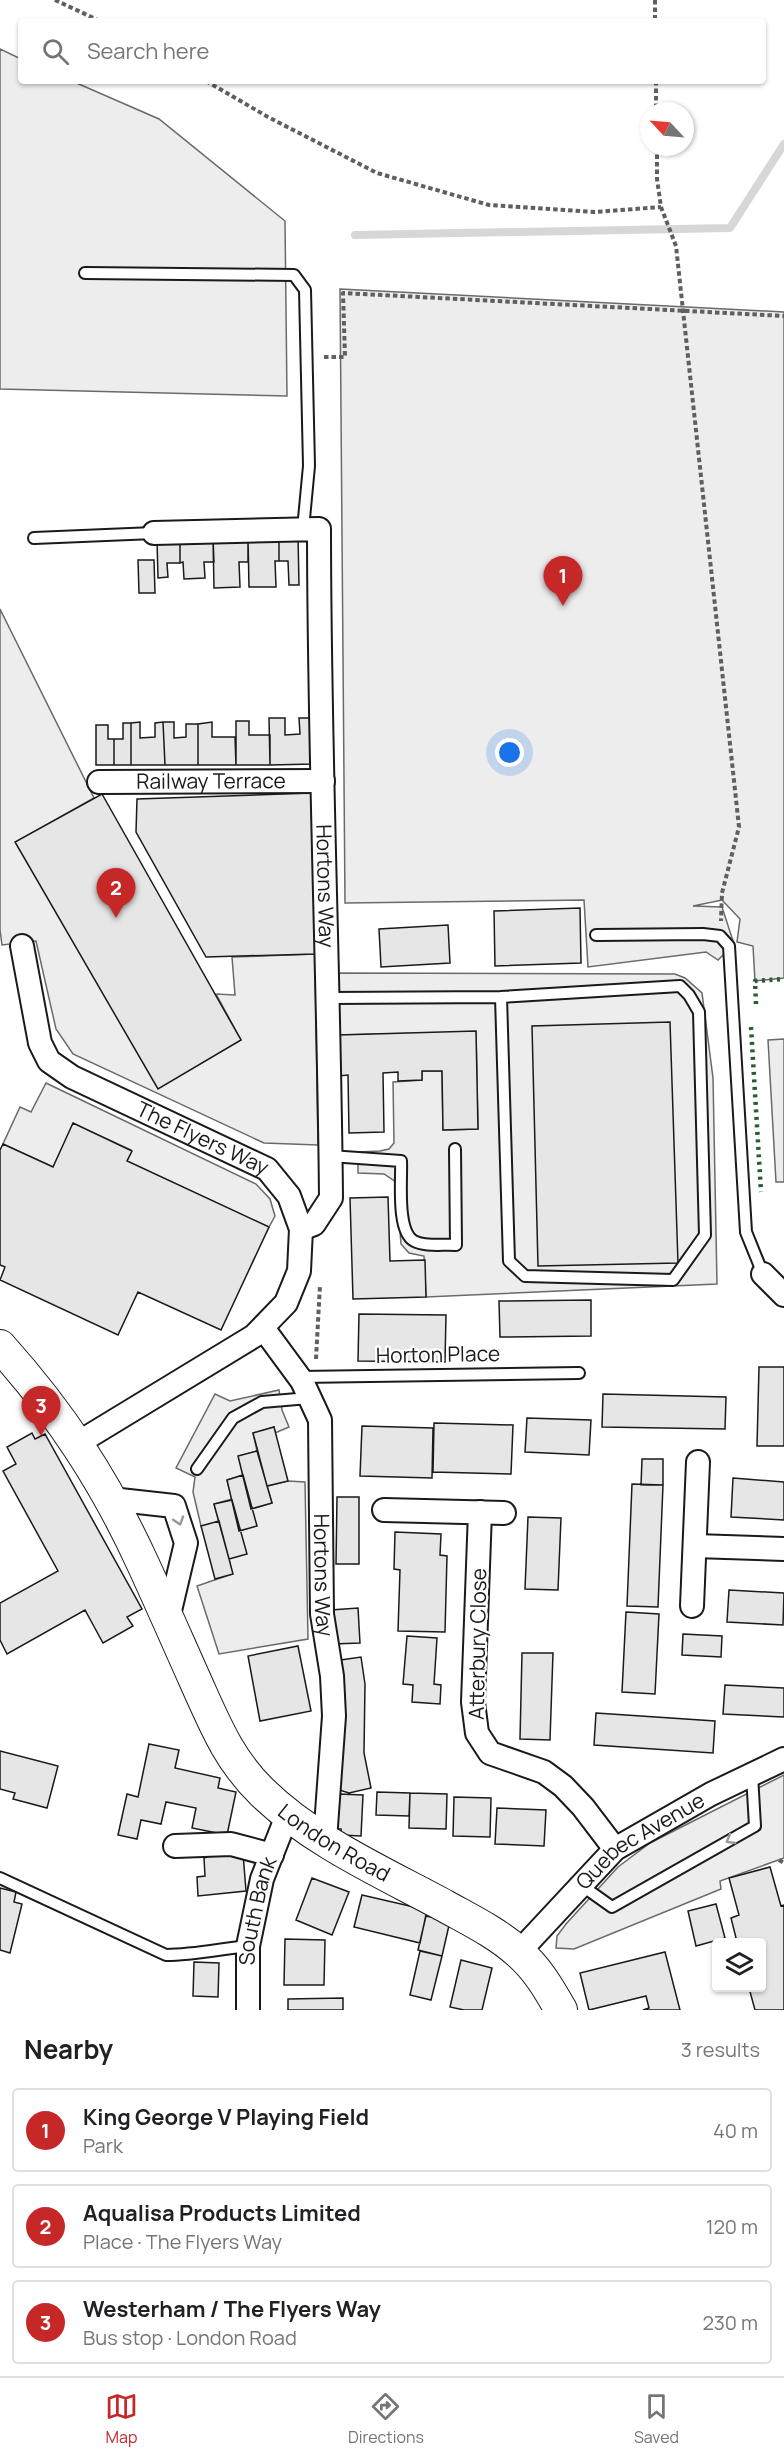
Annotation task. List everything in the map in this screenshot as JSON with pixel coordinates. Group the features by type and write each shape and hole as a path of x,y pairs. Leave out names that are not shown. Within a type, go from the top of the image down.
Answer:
{"street":[{"path":"154,533 311,529"},
{"name":"Hortons Way","path":"301,1229 314,1224 331,1198 329,998 319,638 311,529"},
{"name":"Railway Terrace","path":"99,782 323,782"},
{"name":"The Flyers Way","path":"22,946 40,1042 49,1061 72,1077 267,1169 289,1196 301,1229 299,1270 286,1303 263,1328 254,1336 78,1443"},
{"path":"763,1274 784,1295"},
{"name":"Hortons Way","path":"263,1328 307,1377 309,1398 320,1420 322,1614 332,1676 334,1716 325,1840"},
{"name":"London Road","path":"0,1346 36,1386 78,1443 111,1499 235,1763 287,1816 325,1840 482,1926 519,1952 544,1981 561,2010"},
{"path":"692,1606 698,1462"},
{"path":"111,1499 174,1506 186,1543 168,1619"},
{"path":"384,1510 504,1513"},
{"name":"Atterbury Close","path":"480,1512 473,1702 477,1733 490,1753 544,1772 562,1786 583,1807 615,1849"},
{"path":"695,1546 784,1549"},
{"name":"Quebec Avenue","path":"519,1952 615,1849 711,1794 784,1759"},
{"name":"South Bank","path":"248,2010 248,1946 262,1879 287,1816"},
{"path":"175,1846 231,1844 272,1855"}],"lane":[{"path":"86,273 294,275 306,290 311,529"},
{"path":"34,538 154,533"},
{"path":"596,935 703,934 720,936 729,945 746,1232 763,1274"},
{"path":"329,998 501,998 680,986 689,995 699,1012 705,1235 673,1280 525,1276 509,1261 501,998"},
{"path":"330,1156 401,1161 402,1217 405,1231 413,1241 423,1244 456,1245 455,1149"},
{"name":"Horton Place","path":"307,1377 579,1373"},
{"path":"197,1469 233,1418 262,1402 309,1398"},
{"path":"581,1885 612,1907 755,1826 752,1774"},
{"path":"0,1878 166,1955 189,1955 248,1946"}],"path":[{"path":"55,0 94,18"},
{"path":"655,0 655,18"},
{"path":"211,84 268,117 377,173 489,205 595,212 661,207"},
{"path":"656,84 656,102"},
{"path":"657,156 661,207 676,246 739,827 722,893 720,936"},
{"path":"308,358 345,357 343,293 784,316"},
{"path":"307,1377 321,1278"},
{"path":"779,1860 784,1863"}],"shaded area":[{"path":"0,49 18,58 18,84 79,84 159,119 285,221 287,396 0,389"},
{"path":"340,289 784,312 784,978 755,981 753,946 737,942 740,919 722,900 693,906 722,907 734,944 718,960 706,952 588,967 584,900 345,903"},
{"path":"0,609 94,798 16,842 158,1088 241,1040 216,994 235,995 232,957 315,954 318,1145 264,1143 73,1054 56,1029 36,941 2,945 0,930"},
{"path":"338,973 675,974 685,978 702,993 713,1078 717,1284 426,1297 424,1256 409,1253 401,1244 396,1182 384,1174 358,1173 358,1152 389,1149 394,1143 393,1082 422,1080 422,1071 442,1071 443,1130 478,1129 476,1032 338,1035"},
{"path":"784,1039 784,1182 776,1182 768,1040"},
{"path":"46,1083 256,1184 270,1199 275,1216 269,1227 127,1161 131,1150 74,1124 53,1167 3,1144 20,1107 31,1112"},
{"path":"279,1390 282,1410 289,1427 275,1433 274,1427 253,1433 257,1451 239,1456 243,1475 227,1480 232,1499 214,1504 219,1522 201,1526 193,1492 195,1477 176,1468 215,1394 230,1401"},
{"path":"288,1481 305,1482 308,1639 219,1654 197,1586 232,1574 229,1559 239,1531 256,1526 251,1509 272,1503 267,1486"},
{"path":"784,1775 784,1858 720,1881 721,1889 574,1949 556,1948 557,1936 566,1924 618,1867 650,1843"}],"building":[{"path":"298,536 299,585 289,585 288,561 279,561 279,537"},
{"path":"279,537 279,561 275,561 276,587 249,587 248,538"},
{"path":"248,538 248,562 239,562 240,587 214,588 213,539"},
{"path":"180,539 213,539 214,562 204,562 205,578 184,579 183,562 180,563"},
{"path":"180,539 180,563 167,563 168,577 158,578 157,540"},
{"path":"138,560 154,560 155,593 139,593"},
{"path":"269,718 285,718 285,735 300,734 299,718 312,718 313,764 270,765"},
{"path":"236,721 249,721 249,735 270,735 270,765 236,765"},
{"path":"140,722 140,738 155,737 155,723 163,722 165,765 131,765 131,723"},
{"path":"163,722 174,722 174,738 186,737 186,724 198,724 198,765 165,765"},
{"path":"212,722 212,737 235,737 236,765 198,765 198,724"},
{"path":"123,723 131,723 131,765 114,765 114,739 123,739"},
{"path":"96,725 108,725 108,739 114,739 114,765 96,765"},
{"path":"311,793 315,954 206,957 136,832 137,799"},
{"path":"102,794 241,1040 158,1089 15,842"},
{"path":"580,908 581,963 495,966 494,911"},
{"path":"448,925 450,963 381,967 379,929"},
{"path":"670,1022 678,1263 538,1266 532,1026"},
{"path":"476,1031 478,1129 443,1130 442,1071 422,1071 422,1080 398,1081 398,1072 383,1073 384,1132 349,1133 348,1075 339,1076 338,1035"},
{"path":"73,1123 132,1151 127,1161 269,1227 221,1330 138,1292 118,1335 0,1280 5,1267 0,1265 0,1150 3,1144 53,1167"},
{"path":"388,1197 390,1261 425,1260 426,1297 353,1299 350,1198"},
{"path":"591,1300 591,1336 500,1337 499,1301"},
{"path":"359,1314 446,1315 445,1362 358,1361"},
{"path":"759,1367 784,1367 784,1446 757,1446"},
{"path":"603,1394 726,1397 725,1429 602,1427"},
{"path":"527,1418 591,1420 589,1455 525,1452"},
{"path":"434,1423 513,1425 511,1474 433,1472"},
{"path":"362,1426 433,1428 432,1478 360,1476"},
{"path":"274,1427 288,1481 267,1486 253,1433"},
{"path":"32,1433 35,1439 45,1434 142,1609 127,1617 133,1626 103,1643 85,1610 7,1654 0,1640 0,1603 58,1571 3,1471 16,1464 7,1447"},
{"path":"257,1451 272,1503 251,1509 238,1456"},
{"path":"642,1459 663,1459 663,1485 641,1485"},
{"path":"243,1475 257,1526 239,1531 227,1480"},
{"path":"733,1478 784,1482 784,1520 731,1517"},
{"path":"632,1484 663,1485 658,1607 627,1606"},
{"path":"337,1497 359,1497 359,1564 336,1564"},
{"path":"232,1500 247,1554 229,1559 214,1504"},
{"path":"528,1517 561,1518 558,1590 525,1589"},
{"path":"219,1521 233,1574 215,1579 201,1526"},
{"path":"395,1532 441,1534 440,1555 447,1556 445,1632 398,1631 400,1570 394,1569"},
{"path":"729,1590 784,1593 783,1625 727,1622"},
{"path":"358,1608 360,1643 333,1644 331,1610"},
{"path":"626,1612 659,1614 655,1694 622,1692"},
{"path":"683,1634 722,1636 721,1657 682,1655"},
{"path":"407,1636 437,1638 434,1684 441,1685 440,1704 412,1702 413,1685 403,1684"},
{"path":"298,1646 311,1711 260,1721 248,1656"},
{"path":"522,1653 553,1653 550,1740 520,1739"},
{"path":"361,1657 365,1684 364,1753 371,1788 349,1793 336,1789 334,1661"},
{"path":"725,1685 784,1688 784,1717 723,1714"},
{"path":"596,1713 715,1721 713,1753 594,1745"},
{"path":"149,1744 179,1750 175,1768 220,1778 218,1788 236,1792 227,1835 192,1828 196,1808 166,1802 161,1824 141,1820 137,1839 118,1835 127,1794 138,1797"},
{"path":"0,1751 58,1766 47,1808 13,1799 15,1793 0,1789"},
{"path":"377,1792 410,1793 409,1816 376,1815"},
{"path":"410,1793 447,1794 446,1829 409,1828"},
{"path":"339,1794 363,1795 361,1836 341,1835 341,1829 337,1829"},
{"path":"454,1797 491,1798 490,1837 453,1836"},
{"path":"497,1808 546,1810 544,1846 495,1844"},
{"path":"243,1853 246,1891 198,1896 197,1877 205,1876 204,1858 213,1855"},
{"path":"770,1867 781,1906 784,1905 784,2010 755,2010 750,1992 766,1992 766,1938 736,1938 731,1918 739,1915 729,1878"},
{"path":"312,1878 349,1892 332,1935 296,1920"},
{"path":"0,1888 16,1892 14,1902 22,1904 10,1953 0,1950"},
{"path":"362,1895 427,1910 420,1943 354,1927"},
{"path":"716,1904 725,1938 712,1938 712,1942 696,1946 688,1911"},
{"path":"426,1916 450,1921 442,1956 418,1950"},
{"path":"285,1939 325,1940 324,1985 284,1985"},
{"path":"420,1951 442,1956 431,2000 410,1995"},
{"path":"665,1952 680,2010 643,2010 649,2008 646,1996 589,2010 580,1973"},
{"path":"461,1960 492,1968 482,2010 450,2007"},
{"path":"194,1962 219,1963 218,1997 193,1996"},
{"path":"343,1998 343,2010 288,2010 288,1999"}],"waterway":[{"path":"355,235 730,228 784,144"}],"hedge":[{"path":"756,1004 755,981 784,979"},
{"path":"751,1027 761,1192"}],"place":[{"name":"King George V Playing Field","path":"563,606"},
{"name":"Aqualisa Products Limited","path":"116,918"},
{"name":"Westerham / The Flyers Way","path":"41,1436"}]}
